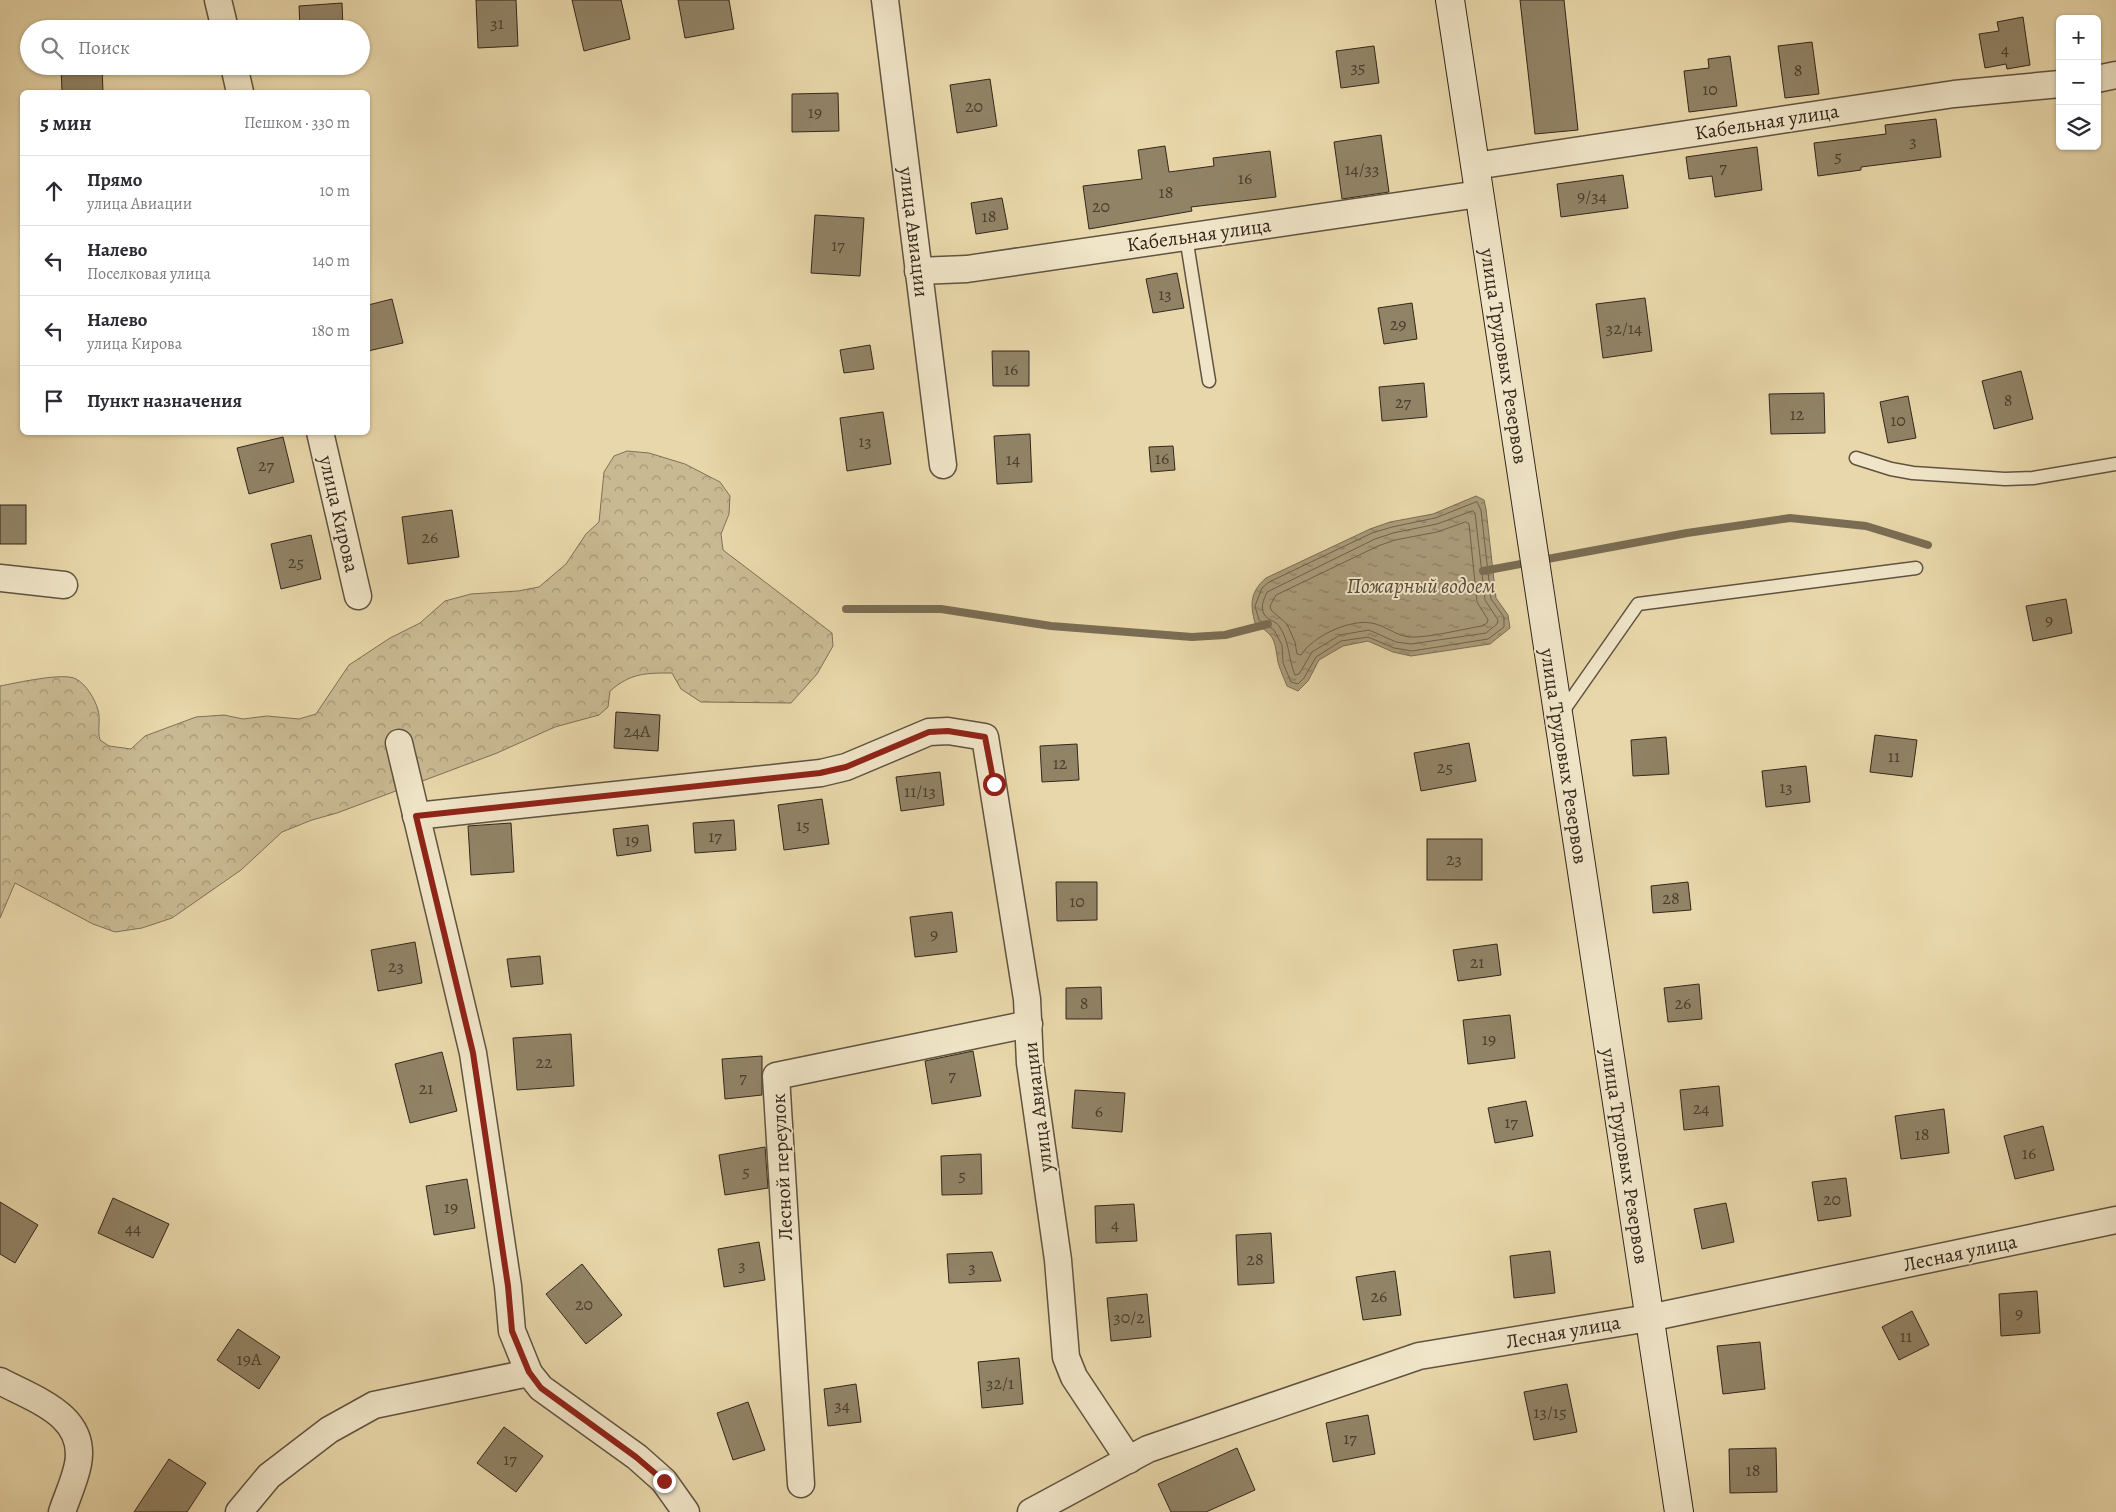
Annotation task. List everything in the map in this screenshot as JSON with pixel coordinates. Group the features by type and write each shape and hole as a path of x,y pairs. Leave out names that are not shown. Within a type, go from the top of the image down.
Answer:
{"main road":[{"name":"улица Трудовых Резервов","path":"1450,0 1679,1512"}],"street":[{"path":"218,0 223,20"},
{"name":"улица Авиации","path":"885,0 943,465"},
{"path":"236,75 240,90"},
{"path":"2101,78 2116,75"},
{"name":"Кабельная улица","path":"1475,166 1944,95 2015,86 2056,84"},
{"name":"Кабельная улица","path":"918,271 968,269 1479,194"},
{"name":"улица Кирова","path":"321,435 358,596"},
{"path":"0,578 64,585"},
{"name":"улица Авиации","path":"416,816 820,773 846,767 929,732 948,731 985,737 1026,999 1030,1063 1058,1260 1066,1357 1074,1377 1129,1460"},
{"path":"399,743 473,1053 508,1286 512,1331 529,1372 541,1388 636,1457 664,1481 686,1512"},
{"name":"Лесной переулок","path":"801,1484 776,1076 1029,1024"},
{"name":"Лесная улица","path":"1031,1512 1148,1449 1419,1356 1649,1318 2116,1220"},
{"path":"239,1512 269,1476 330,1430 374,1405 529,1372"},
{"path":"0,1381 54,1410 69,1422 78,1438 78,1464 62,1512"}],"lane":[{"path":"1186,237 1209,381"},
{"path":"1856,458 1891,469 1913,473 2005,480 2033,478 2116,464"},
{"path":"1559,718 1638,604 1916,568"}],"green space":[{"path":"627,451 649,453 685,464 720,482 730,496 729,514 721,534 723,550 832,633 833,646 817,674 791,703 701,702 681,689 672,673 639,675 632,677 610,691 608,707 599,715 555,727 497,753 282,832 241,870 172,918 142,928 115,932 93,924 15,883 0,918 0,686 51,677 70,677 76,679 87,688 97,706 100,740 109,746 131,749 145,736 196,717 224,715 243,719 267,716 299,719 316,714 349,665 390,638 420,623 445,601 471,594 518,591 539,587 566,564 586,534 599,522 604,472 614,456"}],"water":[{"name":"Пожарный водоем","path":"1476,496 1484,500 1496,598 1508,615 1510,628 1490,644 1411,656 1393,652 1368,641 1343,646 1319,660 1308,681 1298,691 1287,686 1279,665 1273,639 1255,623 1252,604 1254,593 1261,583 1266,578 1370,529 1390,522 1433,514"}],"building":[{"path":"476,0 516,0 518,46 478,48"},
{"path":"572,0 621,0 630,39 584,51"},
{"path":"678,0 729,0 734,29 685,38"},
{"path":"1520,0 1564,0 1578,130 1535,134"},
{"path":"342,3 343,20 300,20 299,6"},
{"path":"2023,17 2030,65 2007,69 2006,64 1985,68 1979,34 1999,31 1997,22"},
{"path":"1812,42 1819,94 1785,98 1778,46"},
{"path":"1374,46 1379,83 1341,88 1336,51"},
{"path":"1730,56 1737,106 1689,112 1684,71 1709,68 1708,59"},
{"path":"61,75 102,75 103,90 62,90"},
{"path":"990,79 997,126 957,133 950,85"},
{"path":"838,93 839,131 792,132 792,94"},
{"path":"1936,119 1941,157 1861,167 1861,170 1818,176 1814,143 1886,134 1885,125"},
{"path":"1381,135 1389,192 1342,199 1334,142"},
{"path":"1165,146 1169,172 1214,166 1213,158 1270,151 1276,197 1191,207 1192,211 1089,229 1083,186 1142,179 1138,150"},
{"path":"1757,147 1762,190 1715,197 1712,176 1689,179 1686,157"},
{"path":"1623,175 1628,208 1561,217 1557,184"},
{"path":"1002,198 1008,229 976,234 971,203"},
{"path":"815,215 864,218 860,276 811,273"},
{"path":"1177,273 1184,308 1153,313 1146,279"},
{"path":"1645,298 1652,351 1603,358 1596,304"},
{"path":"392,299 403,343 370,351 370,304"},
{"path":"1412,303 1417,339 1384,344 1378,308"},
{"path":"870,345 874,369 844,373 840,350"},
{"path":"992,351 1029,351 1029,386 993,386"},
{"path":"2021,371 2033,419 1994,429 1982,381"},
{"path":"1424,383 1427,417 1382,421 1379,387"},
{"path":"1824,393 1825,433 1771,434 1769,394"},
{"path":"1908,396 1916,438 1888,443 1880,402"},
{"path":"883,412 891,464 847,471 840,418"},
{"path":"1030,434 1032,482 997,484 994,436"},
{"path":"283,437 294,482 249,494 237,448"},
{"path":"1173,446 1175,470 1151,472 1149,447"},
{"path":"0,505 26,505 26,544 0,544"},
{"path":"452,510 459,557 408,564 402,517"},
{"path":"311,535 321,579 281,589 271,544"},
{"path":"2066,599 2072,633 2033,641 2026,606"},
{"path":"616,712 660,715 658,751 614,748"},
{"path":"1875,735 1917,740 1912,777 1870,772"},
{"path":"1666,737 1669,774 1633,776 1631,740"},
{"path":"1469,743 1476,781 1421,791 1414,753"},
{"path":"1077,744 1079,780 1042,782 1040,746"},
{"path":"1806,766 1810,802 1766,807 1762,771"},
{"path":"940,772 944,805 901,811 896,777"},
{"path":"822,799 829,844 784,850 778,805"},
{"path":"734,820 736,850 695,853 693,823"},
{"path":"511,823 514,872 471,875 468,826"},
{"path":"648,825 651,851 617,856 613,829"},
{"path":"1427,839 1482,839 1482,880 1427,880"},
{"path":"1056,882 1097,882 1097,920 1057,921"},
{"path":"1688,882 1691,910 1653,913 1651,886"},
{"path":"952,912 957,952 915,957 910,917"},
{"path":"415,942 422,983 378,991 371,950"},
{"path":"1497,944 1501,975 1458,981 1453,950"},
{"path":"540,956 543,984 511,987 507,959"},
{"path":"1699,984 1702,1019 1668,1022 1664,988"},
{"path":"1101,987 1102,1019 1066,1019 1066,988"},
{"path":"1510,1015 1515,1058 1468,1064 1463,1020"},
{"path":"571,1034 574,1086 517,1090 513,1038"},
{"path":"973,1051 981,1096 932,1104 925,1061"},
{"path":"442,1052 457,1111 410,1123 395,1064"},
{"path":"762,1056 762,1095 725,1099 722,1059"},
{"path":"1719,1086 1723,1126 1684,1130 1680,1090"},
{"path":"1075,1090 1125,1093 1122,1132 1072,1128"},
{"path":"1526,1101 1533,1136 1495,1143 1488,1108"},
{"path":"1944,1109 1949,1153 1901,1159 1895,1116"},
{"path":"2043,1126 2054,1170 2015,1179 2004,1136"},
{"path":"765,1147 768,1188 725,1195 719,1155"},
{"path":"981,1154 982,1194 942,1195 941,1156"},
{"path":"1846,1178 1851,1216 1818,1221 1812,1182"},
{"path":"467,1179 475,1228 434,1235 426,1186"},
{"path":"113,1198 169,1224 153,1258 98,1233"},
{"path":"0,1202 38,1225 15,1263 0,1254"},
{"path":"1726,1203 1734,1242 1702,1249 1694,1209"},
{"path":"1134,1204 1137,1241 1096,1243 1095,1206"},
{"path":"1271,1233 1274,1283 1238,1285 1236,1235"},
{"path":"759,1242 765,1280 724,1287 718,1249"},
{"path":"1550,1251 1555,1293 1514,1298 1510,1256"},
{"path":"992,1252 1001,1281 949,1283 947,1254"},
{"path":"582,1264 622,1315 586,1344 546,1294"},
{"path":"1395,1271 1401,1315 1363,1320 1356,1277"},
{"path":"2037,1291 2040,1333 2001,1336 1999,1294"},
{"path":"1147,1294 1151,1337 1111,1341 1107,1298"},
{"path":"1912,1311 1929,1345 1899,1360 1882,1327"},
{"path":"238,1329 280,1357 259,1389 217,1360"},
{"path":"1760,1342 1765,1389 1723,1394 1717,1346"},
{"path":"1019,1358 1023,1404 982,1408 978,1362"},
{"path":"856,1384 861,1422 828,1426 824,1389"},
{"path":"1567,1384 1577,1432 1534,1440 1524,1392"},
{"path":"748,1402 765,1450 733,1460 717,1413"},
{"path":"1368,1415 1375,1454 1333,1462 1326,1423"},
{"path":"504,1427 543,1456 516,1492 477,1463"},
{"path":"1237,1448 1255,1490 1206,1512 1171,1512 1158,1484"},
{"path":"1776,1448 1777,1492 1730,1493 1729,1449"},
{"path":"169,1459 206,1483 187,1512 134,1512"}],"waterway":[{"path":"1483,571 1687,533 1790,518 1866,526 1928,545"},
{"path":"846,609 941,609 1051,626 1192,637 1225,635 1268,624"}],"route":[{"path":"664,1481 636,1457 541,1388 529,1372 518,1348 512,1331 508,1286 473,1053 416,816 820,773 846,767 929,732 948,731 985,737 994,784"}]}
